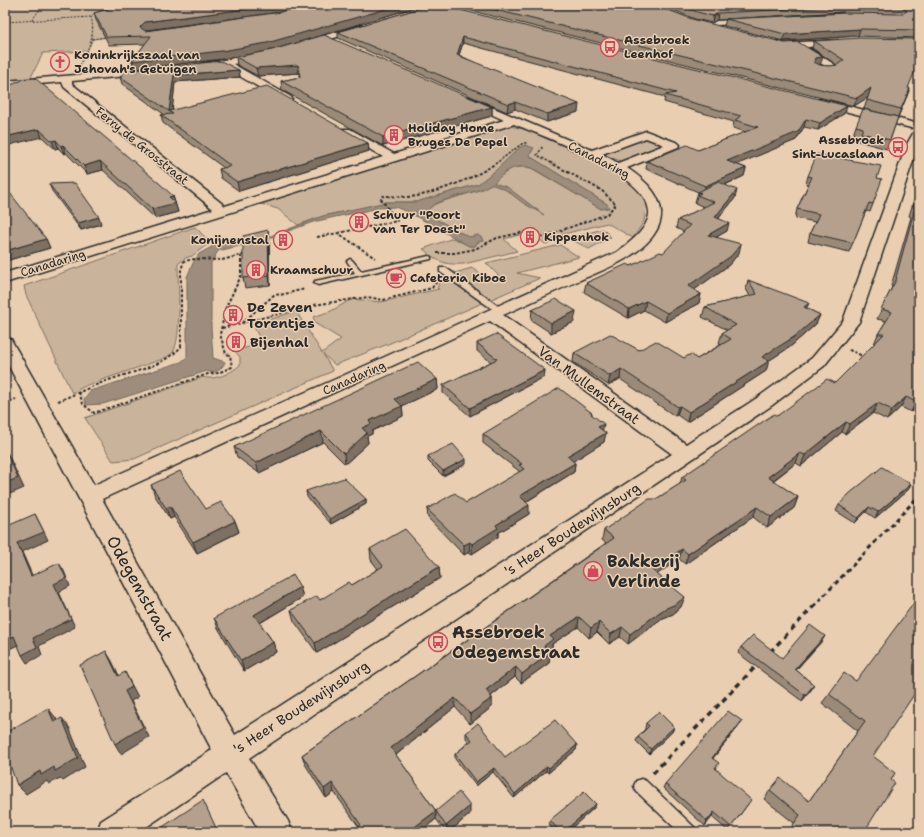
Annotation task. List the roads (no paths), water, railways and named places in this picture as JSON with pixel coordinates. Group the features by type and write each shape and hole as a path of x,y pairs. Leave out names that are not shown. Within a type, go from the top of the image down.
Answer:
{"street":[{"path":"728,31 695,23 758,20"},
{"path":"291,48 369,25"},
{"path":"326,38 340,44"},
{"path":"770,42 784,46 851,42"},
{"path":"798,45 835,68 818,68"},
{"path":"785,54 810,53"},
{"path":"189,69 270,54"},
{"path":"224,63 298,105"},
{"path":"5,84 154,72"},
{"name":"Ferry de Grosstraat","path":"71,79 67,85 222,210"},
{"path":"457,95 515,120"},
{"path":"814,100 917,127"},
{"name":"Canadaring","path":"5,278 515,120 618,167 645,187 652,198 655,216 650,229 639,241 622,255 89,496"},
{"name":"'s Heer Boudewijnsburg","path":"112,832 686,454 764,402 818,362 851,322 877,251 913,144 917,127"},
{"path":"339,128 393,158"},
{"path":"592,154 646,134 674,145 618,167"},
{"name":"Van Mullemstraat","path":"496,313 686,454"},
{"name":"Odegemstraat","path":"5,343 230,754 278,832"}],"lane":[{"path":"318,283 429,258"},
{"path":"350,261 359,274"},
{"path":"443,270 496,313"},
{"path":"641,786 689,832"}],"place":[{"name":"Assebroek Leenhof","path":"610,47"},
{"name":"Koninkrijkszaal van Jehovah's Getuigen","path":"60,62"},
{"name":"Holiday Home Bruges De Pepel","path":"394,135"},
{"name":"Assebroek Sint-Lucaslaan","path":"898,147"},
{"name":"Schuur \"Poort van Ter Doest\"","path":"359,222"},
{"name":"Kippenhok","path":"530,237"},
{"name":"Konijnenstal","path":"283,240"},
{"name":"Kraamschuur","path":"256,270"},
{"name":"Cafeteria Kiboe","path":"396,278"},
{"name":"De Zeven Torentjes","path":"233,315"},
{"name":"Bijenhal","path":"236,342"},
{"name":"Bakkerij Verlinde","path":"593,571"},
{"name":"Assebroek Odegemstraat","path":"438,642"}]}
